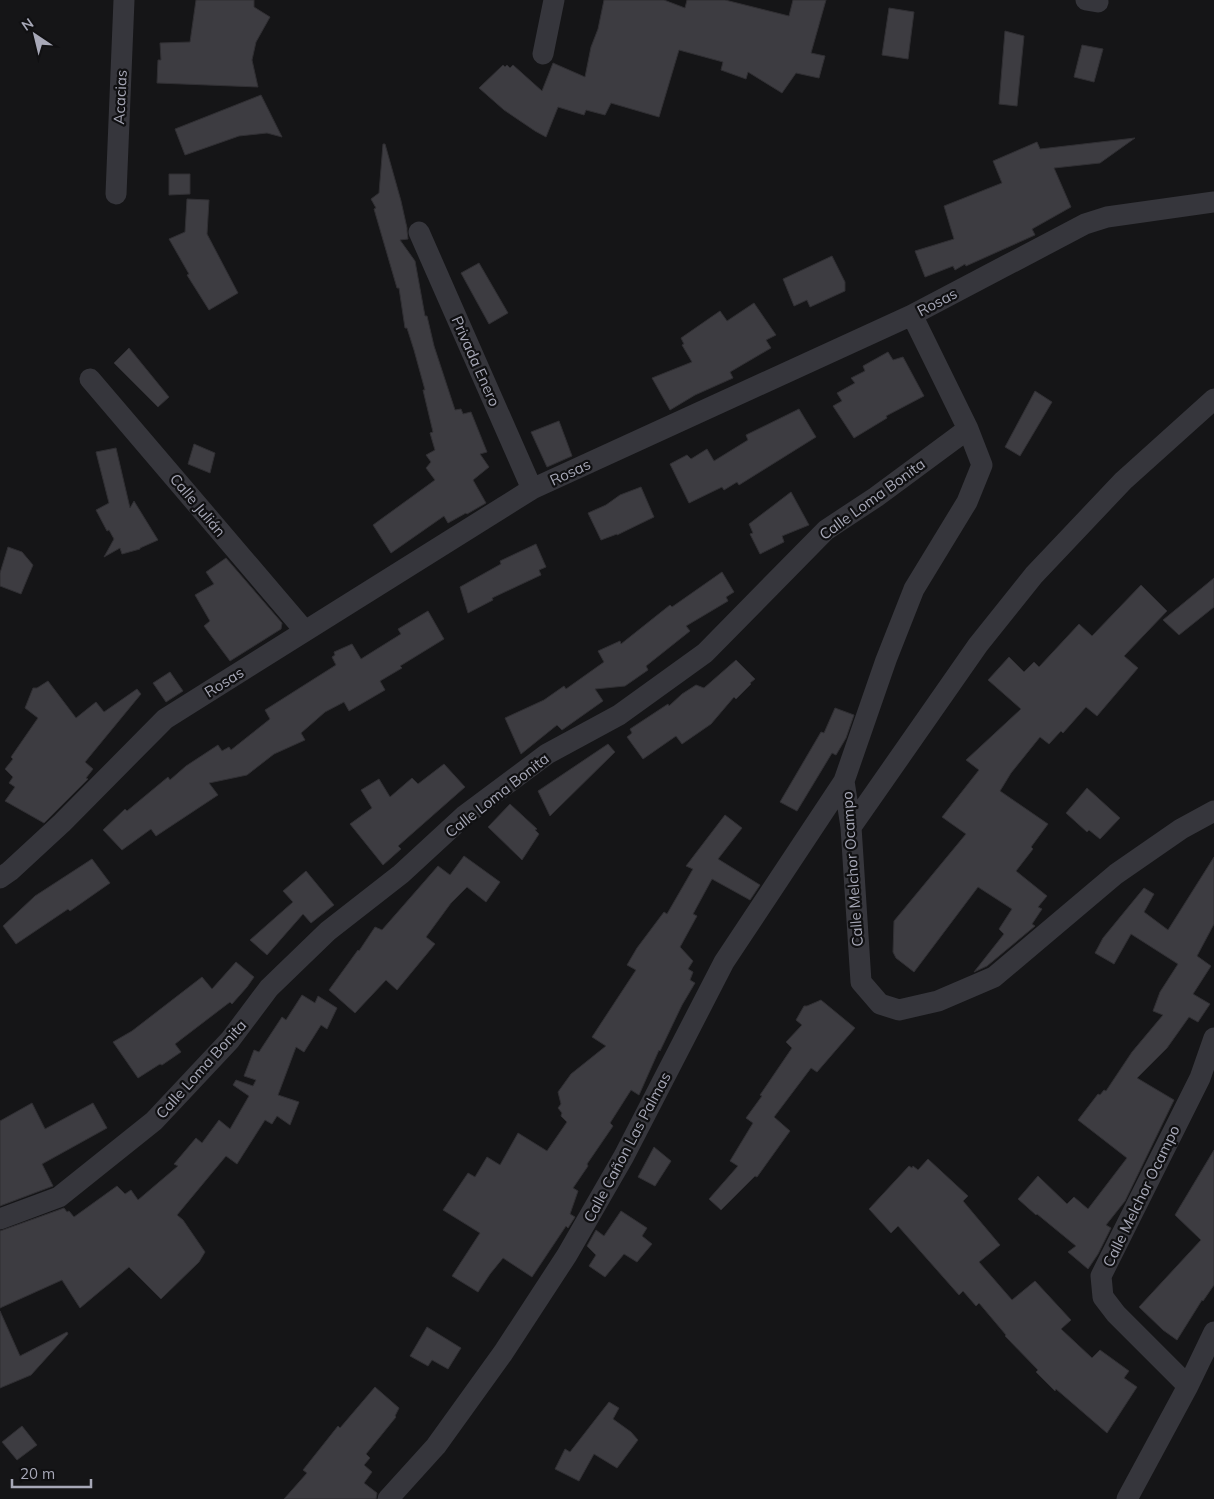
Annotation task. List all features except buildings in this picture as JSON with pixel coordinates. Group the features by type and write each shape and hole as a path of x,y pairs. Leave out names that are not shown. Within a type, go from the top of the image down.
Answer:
{"street":[{"name":"Acacias","path":"116,194 124,0"},
{"path":"543,54 554,0"},
{"name":"Rosas","path":"0,878 62,823 165,719 532,489 912,316 1086,224 1107,217 1214,202"},
{"name":"Privada Enero","path":"419,232 532,489"},
{"name":"Calle Melchor Ocampo","path":"912,316 968,429 982,465 967,502 914,589 886,660 844,781 851,827 861,982 880,1004 899,1010 938,1001 994,977 1116,874 1181,829 1214,810"},
{"name":"Calle Julián","path":"90,379 305,632"},
{"path":"851,827 978,645 1034,575 1123,481 1214,399"},
{"name":"Calle Loma Bonita","path":"0,1219 59,1197 154,1121 230,1040 269,988 328,931 401,874 464,816 547,754 619,715 706,653 826,530 876,497 968,429"},
{"name":"Calle Cañon Las Palmas","path":"388,1499 436,1446 503,1353 568,1255 624,1156 724,962 844,781"},
{"name":"Calle Melchor Ocampo","path":"1188,1386 1116,1314 1103,1297 1101,1276 1200,1078 1214,1038"},
{"path":"1127,1499 1188,1386 1214,1332"}]}
